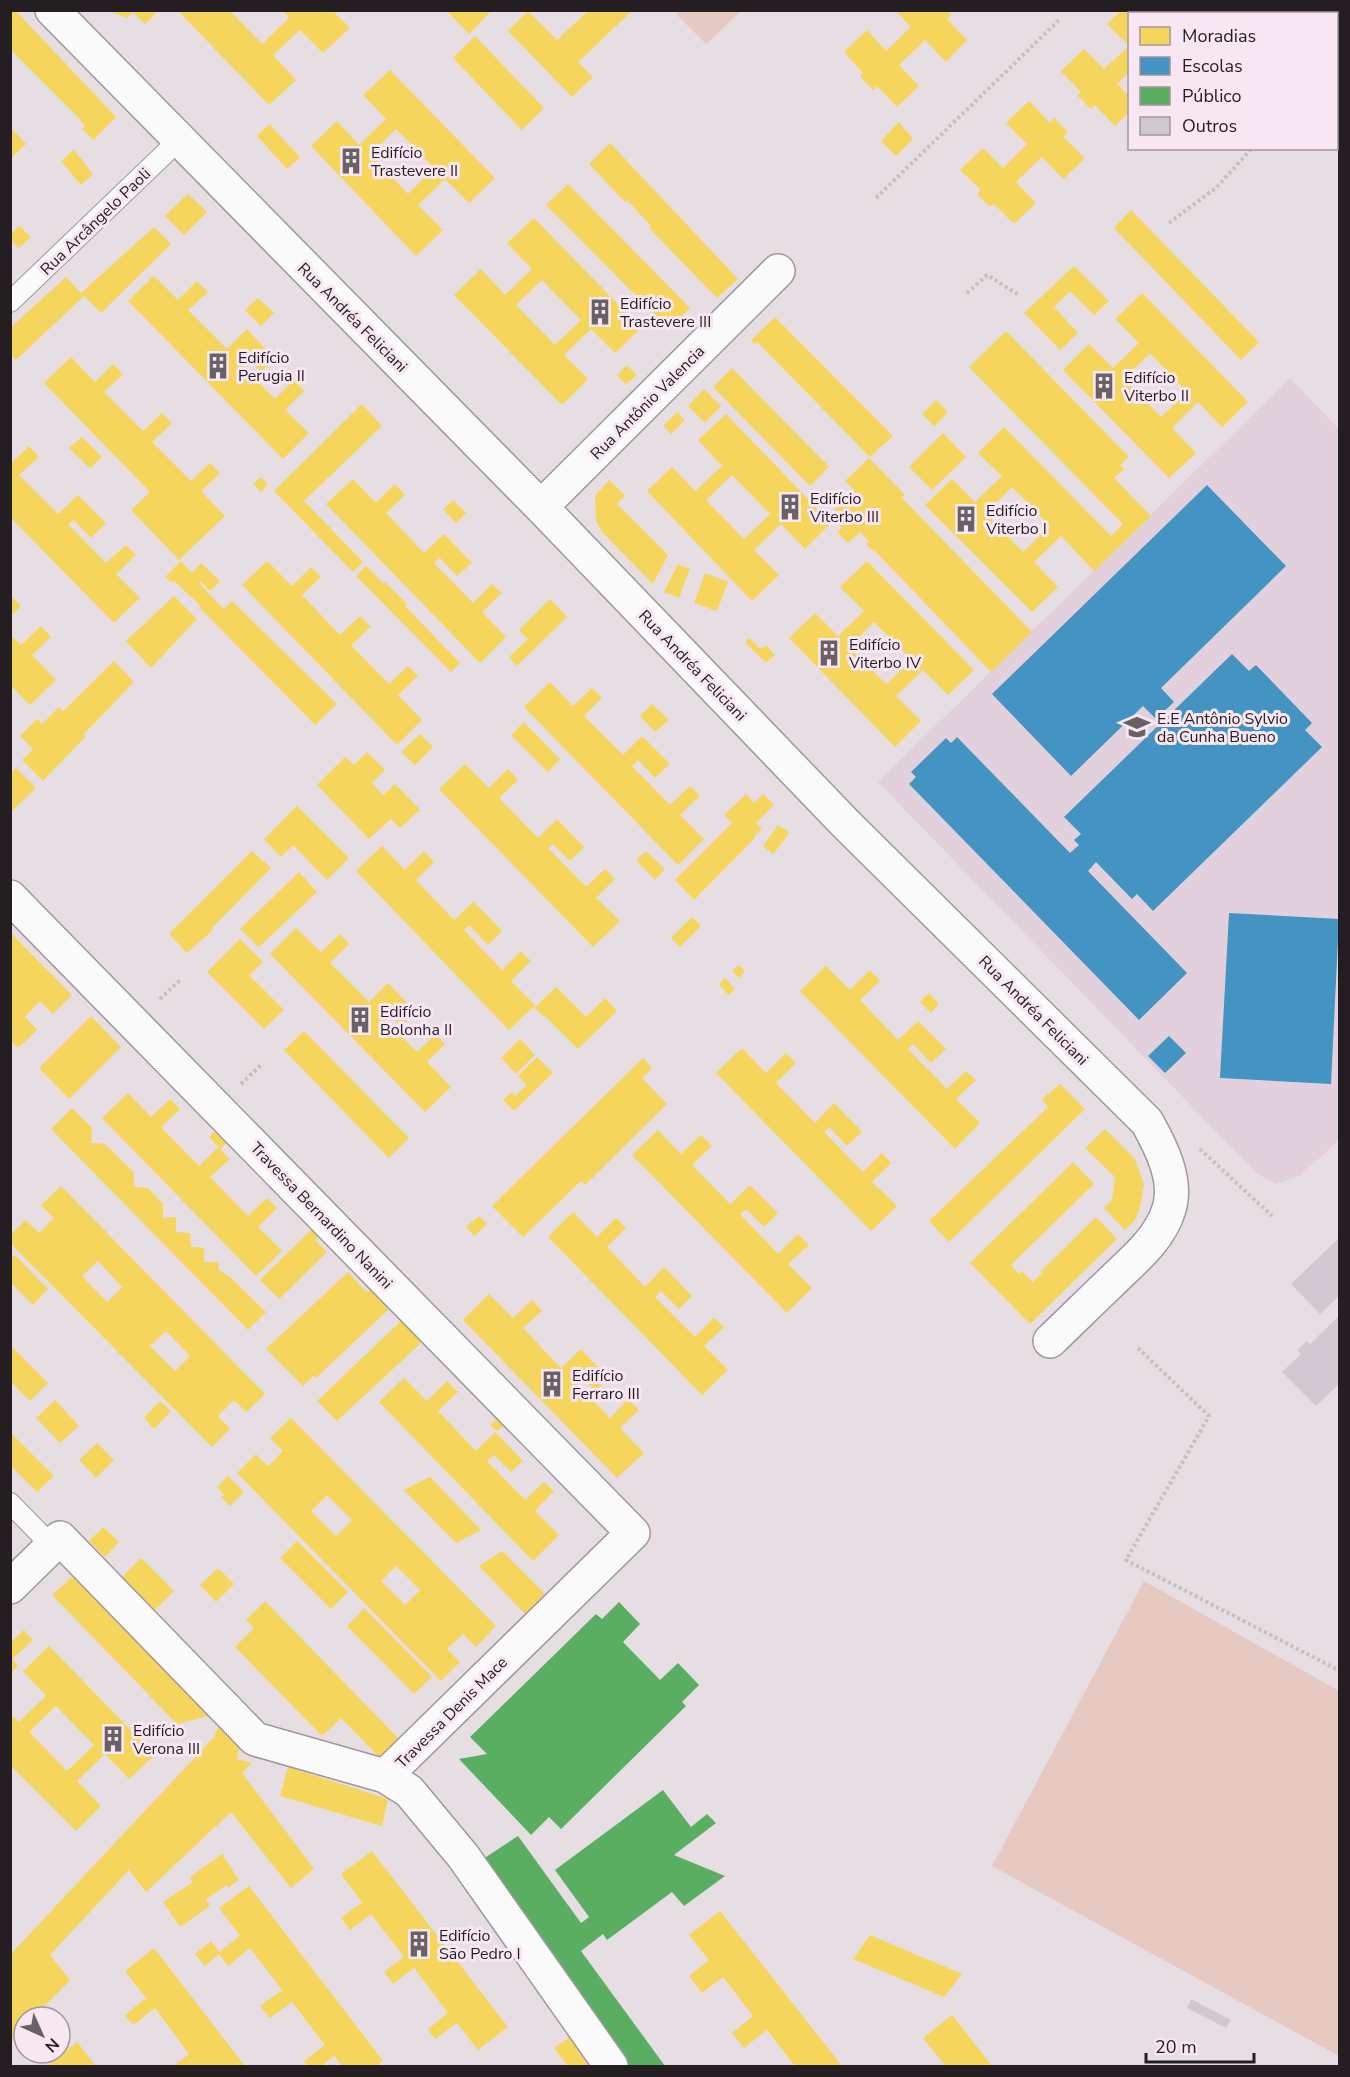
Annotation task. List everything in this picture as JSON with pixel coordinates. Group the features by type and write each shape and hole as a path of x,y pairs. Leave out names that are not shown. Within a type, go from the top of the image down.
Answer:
{"street":[{"name":"Rua Andréa Feliciani","path":"52,10 541,507 846,823 1147,1122 1161,1147 1169,1174 1171,1196 1169,1209 1162,1225 1147,1246 1050,1341"},
{"name":"Rua Antônio Valencia","path":"541,507 778,271"},
{"name":"Travessa Bernardino Nanini","path":"10,897 633,1533"},
{"name":"Travessa Denis Mace","path":"56,1542 255,1739 385,1776 633,1533"},
{"path":"10,1587 56,1542"},
{"path":"385,1776 409,1791 463,1856 611,2067"}],"lane":[{"name":"Rua Arcângelo Paoli","path":"10,302 179,140"},
{"path":"10,1503 56,1542"}],"path":[{"path":"876,198 1059,20"},
{"path":"1169,223 1217,187 1250,150"},
{"path":"967,293 987,275 1019,295"},
{"path":"1161,1147 1177,1140 1196,1144 1272,1216"},
{"path":"1138,1348 1209,1416 1126,1560 1340,1671"}],"shaded area":[{"path":"680,10 741,11 706,44 676,14"},
{"name":"E.E Antônio Sylvio da Cunha Bueno","path":"1290,378 1339,429 1339,1140 1300,1176 1276,1184 1257,1174 878,782"},
{"path":"1144,1581 1339,1691 1339,2056 992,1866"}],"building: Moradias":[{"path":"10,10 15,10 116,117 93,140 82,129 85,126 77,116 10,49"},
{"path":"159,10 145,24 133,12 127,18 109,11"},
{"path":"177,10 229,10 262,44 289,18 282,10 332,10 350,28 323,53 300,30 273,55 296,80 269,105"},
{"path":"446,10 492,10 469,34"},
{"path":"589,10 633,10 578,62 593,77 572,97 508,31 528,11 557,40"},
{"path":"895,10 947,10 951,15 947,19 967,40 946,62 925,40 899,65 919,86 897,107 877,86 873,90 860,76 863,73 844,52 867,30 886,51 911,27"},
{"path":"1122,10 1138,10 1140,12 1128,12 1128,45 1107,24"},
{"path":"475,36 544,108 522,130 453,58"},
{"path":"1128,47 1128,74 1117,84 1128,95 1128,113 1115,126 1095,105 1091,109 1077,95 1081,92 1061,71 1084,49 1104,69"},
{"name":"Edifício Trastevere II","path":"390,70 495,178 469,203 445,179 418,205 443,230 416,256 311,146 337,121 359,145 386,119 363,95","holes":["396,129 434,168 408,194 371,154"]},
{"path":"1029,101 1050,123 1054,118 1068,132 1063,137 1085,158 1063,179 1042,157 1016,182 1036,203 1014,224 994,204 990,207 977,194 981,190 960,170 983,148 1003,168 1027,144 1006,123"},
{"path":"899,122 913,139 896,156 881,141"},
{"path":"269,124 300,157 287,169 257,136"},
{"path":"10,127 26,144 10,159"},
{"path":"610,143 738,279 717,298 649,228 651,226 627,200 625,202 589,164"},
{"path":"74,150 93,174 81,185 61,161"},
{"path":"568,184 690,308 669,329 546,205"},
{"path":"188,194 207,212 184,235 165,216"},
{"path":"1131,210 1259,342 1241,360 1114,228"},
{"name":"Edifício Trastevere III","path":"534,218 641,328 615,353 591,329 564,355 588,379 562,405 454,295 481,269 505,295 532,269 507,243","holes":["542,280 581,320 555,345 516,305"]},
{"path":"19,226 31,237 19,248 10,239 10,235"},
{"path":"154,227 171,244 101,313 84,296 16,360 10,355 10,328 66,277 81,293"},
{"path":"1074,266 1109,301 1094,315 1070,291 1054,307 1078,333 1060,350 1024,313"},
{"name":"Edifício Perugia II","path":"154,276 178,300 197,281 208,292 188,310 227,349 247,329 275,359 261,372 243,354 237,360 275,399 294,380 304,391 285,410 309,433 283,459 128,301"},
{"name":"Edifício Viterbo II","path":"1142,293 1248,402 1222,427 1198,402 1172,428 1196,453 1169,478 1063,370 1089,344 1113,368 1139,343 1115,319","holes":["1150,353 1187,392 1161,417 1124,379"]},
{"path":"258,298 274,313 261,326 245,310"},
{"path":"775,317 893,436 870,457 757,342 755,344 751,340"},
{"path":"1006,331 1129,457 1120,465 1124,469 1114,478 1151,516 1094,571 1061,536 1034,562 1058,587 1032,612 925,505 952,479 975,502 1002,476 978,453 1004,427 1111,536 1123,524 969,367","holes":["1012,487 1050,526 1023,552 986,513"]},
{"path":"71,357 95,382 113,364 123,374 104,392 143,431 162,413 172,423 152,442 191,481 210,463 220,473 201,491 225,516 179,560 131,510 150,492 44,383"},
{"path":"627,365 637,375 626,384 617,375"},
{"path":"732,368 829,467 810,486 713,387"},
{"path":"704,389 721,406 705,423 688,406"},
{"path":"936,400 948,412 934,426 922,414"},
{"path":"362,404 382,426 304,501 363,562 353,572 274,491"},
{"path":"677,412 685,420 671,434 663,426"},
{"name":"Edifício Viterbo III","path":"726,414 831,523 805,549 781,524 754,550 779,575 752,601 647,491 672,467 695,491 722,466 698,440","holes":["732,475 770,514 744,539 706,500"]},
{"path":"943,433 966,457 932,490 909,467"},
{"path":"82,437 102,457 90,468 69,448"},
{"path":"29,446 39,457 19,475 58,514 78,495 106,523 91,538 74,520 68,524 106,563 126,545 136,555 116,574 140,598 114,623 10,517 10,464"},
{"path":"869,458 905,495 902,498 1032,632 991,672 866,544 869,541 860,532 848,543 837,532 842,528 838,525 843,520 834,510 854,490 845,481"},
{"path":"261,477 268,484 261,492 253,484"},
{"path":"353,479 376,503 395,484 405,495 386,513 424,553 444,534 472,563 457,576 440,558 434,563 473,603 492,584 502,593 482,612 506,637 480,663 326,504"},
{"path":"609,480 625,495 617,504 668,555 653,584 602,532 596,521 595,496"},
{"path":"453,500 466,513 456,523 443,509"},
{"path":"181,561 192,573 201,563 220,581 210,591 201,582 199,583 210,595 224,609 232,601 337,704 315,725 199,607 200,605 174,581 172,583 165,577"},
{"path":"267,561 292,586 311,567 321,577 302,595 340,635 360,616 371,627 351,645 389,684 408,666 418,676 398,695 422,720 397,745 242,585"},
{"name":"Edifício Viterbo IV","path":"867,561 974,670 948,695 923,670 896,696 921,721 895,747 789,638 815,613 838,636 864,611 840,587","holes":["874,622 912,660 886,684 849,647"]},
{"path":"678,564 690,569 679,598 664,592"},
{"path":"366,566 407,604 405,606 460,663 451,672 356,576"},
{"path":"705,573 728,582 717,611 694,603"},
{"path":"10,595 21,606 10,617"},
{"path":"174,596 197,619 151,668 126,641"},
{"path":"550,599 567,617 517,666 509,657 528,639 519,630"},
{"path":"41,626 51,637 32,655 56,680 30,705 10,685 10,634 21,645"},
{"path":"749,638 761,649 766,645 775,655 766,663 745,642"},
{"path":"114,661 134,682 43,781 22,760 33,749 20,736 37,719 42,724 59,707 63,711"},
{"path":"550,682 573,706 592,688 602,698 584,716 623,755 642,736 670,764 655,778 638,760 632,766 670,805 690,786 700,796 680,815 704,839 678,865 524,707"},
{"path":"652,704 669,720 655,732 640,716"},
{"path":"524,722 560,759 548,772 511,735"},
{"path":"420,734 433,747 415,765 401,752"},
{"path":"367,752 385,770 372,783 383,795 395,784 420,810 400,828 391,819 369,839 317,785 345,757 354,765"},
{"path":"465,764 489,788 508,769 518,780 499,798 538,838 557,819 584,847 570,861 553,844 548,848 586,887 605,869 615,879 596,898 620,921 593,947 439,789"},
{"path":"16,768 36,788 10,813 10,773"},
{"path":"746,794 754,803 763,794 774,805 756,823 762,829 754,839 694,900 675,880 732,823 724,815"},
{"path":"297,806 349,858 327,880 293,845 281,857 264,839"},
{"path":"778,825 788,831 788,835 773,854 763,846"},
{"path":"382,846 405,870 424,851 434,862 416,880 454,920 473,902 483,911 502,931 488,945 469,925 464,930 502,970 521,951 531,961 511,981 535,1005 509,1030 356,871"},
{"path":"252,851 271,868 212,928 213,930 187,953 169,934"},
{"path":"646,851 665,869 655,880 636,860"},
{"path":"299,872 317,892 259,947 240,929"},
{"path":"692,917 701,926 680,947 671,938"},
{"name":"Edifício Bolonha II","path":"296,928 321,952 340,934 349,944 330,963 369,1002 388,983 416,1012 401,1027 383,1008 378,1013 417,1052 436,1034 445,1044 427,1062 451,1087 425,1112 270,954"},
{"path":"10,932 72,995 53,1014 40,1001 25,1017 37,1030 18,1048 10,1040"},
{"path":"240,939 263,962 249,975 284,1010 264,1029 207,972"},
{"path":"739,965 745,971 739,978 732,971"},
{"path":"826,966 850,990 870,970 880,981 860,1000 898,1040 918,1021 946,1049 931,1063 913,1044 908,1049 947,1089 966,1071 976,1080 956,1099 980,1123 955,1149 800,991"},
{"path":"725,978 735,989 729,995 719,985"},
{"path":"556,987 586,1017 605,998 617,1011 578,1049 534,1008"},
{"path":"929,993 939,1004 931,1013 920,1002"},
{"path":"91,1016 121,1047 69,1099 39,1068"},
{"path":"304,1031 409,1138 389,1158 284,1050"},
{"path":"520,1039 535,1055 516,1074 501,1058"},
{"path":"742,1048 766,1073 786,1053 796,1063 776,1083 815,1123 834,1103 862,1132 847,1146 829,1127 824,1132 863,1172 882,1153 891,1163 872,1182 897,1206 871,1231 716,1073"},
{"path":"537,1057 553,1073 514,1111 503,1100 512,1092 515,1096 527,1085 518,1076"},
{"path":"643,1058 652,1068 642,1078 667,1104 585,1185 581,1181 523,1237 492,1206"},
{"path":"1060,1084 1085,1109 949,1242 929,1221 1048,1107 1042,1099"},
{"path":"128,1093 151,1117 170,1099 180,1109 161,1127 199,1166 219,1147 209,1137 219,1127 231,1139 220,1149 230,1159 210,1177 248,1216 267,1198 277,1208 258,1227 282,1251 256,1276 102,1118"},
{"path":"72,1108 92,1128 91,1143 105,1144 134,1173 134,1187 148,1188 163,1204 163,1218 176,1217 176,1232 190,1233 191,1247 204,1248 204,1262 218,1262 219,1270 230,1277 266,1312 248,1330 51,1129"},
{"path":"1105,1129 1135,1159 1144,1184 1140,1208 1135,1220 1125,1230 1104,1208 1112,1200 1115,1177 1085,1148"},
{"path":"658,1130 681,1154 701,1135 712,1146 692,1165 730,1204 750,1185 778,1213 764,1227 746,1209 740,1214 778,1254 798,1234 809,1245 788,1264 812,1288 787,1313 632,1155"},
{"path":"1073,1162 1094,1184 1011,1265 1019,1274 1022,1271 1033,1282 1042,1273 1040,1272 1096,1217 1117,1239 1030,1324 970,1263"},
{"path":"61,1186 265,1394 246,1412 234,1400 218,1416 230,1429 212,1447 10,1243 10,1235 26,1220 39,1233 54,1218 41,1205","holes":["98,1261 122,1287 107,1302 82,1276","166,1331 190,1356 175,1371 150,1346"]},
{"path":"573,1212 597,1237 616,1218 626,1228 607,1247 645,1287 664,1267 692,1296 679,1309 661,1291 655,1297 695,1337 714,1318 724,1327 704,1346 728,1370 702,1395 548,1237"},
{"path":"479,1216 487,1224 474,1236 466,1227"},
{"path":"316,1225 323,1233 315,1240 327,1252 279,1299 260,1280"},
{"path":"15,1255 48,1289 33,1305 10,1282 10,1260"},
{"path":"348,1272 366,1292 371,1288 390,1308 316,1378 313,1376 303,1386 266,1349"},
{"name":"Edifício Ferraro III","path":"489,1294 513,1318 532,1300 542,1311 523,1328 561,1368 581,1349 608,1378 595,1391 577,1372 571,1377 610,1418 628,1399 639,1410 620,1428 644,1453 617,1478 463,1320"},
{"path":"402,1320 423,1341 337,1421 317,1401"},
{"path":"10,1345 48,1383 30,1401 10,1381"},
{"path":"404,1378 427,1401 447,1381 458,1392 438,1411 476,1451 495,1432 523,1461 511,1472 494,1455 487,1461 525,1500 544,1482 554,1491 535,1511 559,1535 533,1561 379,1402"},
{"path":"55,1400 79,1426 60,1443 36,1418"},
{"path":"160,1401 171,1411 154,1429 144,1418"},
{"path":"291,1418 496,1626 476,1647 463,1634 447,1649 460,1662 441,1681 237,1473 256,1454 268,1466 283,1451 270,1438","holes":["327,1495 352,1520 336,1536 311,1511","396,1566 420,1590 405,1605 381,1581"]},
{"path":"496,1419 503,1426 497,1431 490,1425"},
{"path":"10,1432 54,1476 37,1492 10,1465"},
{"path":"97,1443 114,1460 96,1478 79,1460"},
{"path":"228,1476 244,1492 230,1506 221,1497 224,1495 217,1487"},
{"path":"430,1477 481,1530 456,1543 404,1490"},
{"path":"103,1527 119,1542 105,1557 89,1541"},
{"path":"297,1541 348,1592 331,1609 280,1558"},
{"path":"502,1551 545,1594 525,1614 479,1566"},
{"path":"141,1558 174,1591 155,1610 122,1577"},
{"path":"218,1568 234,1584 216,1602 200,1585"},
{"path":"73,1576 83,1587 85,1584 212,1715 177,1724 52,1595"},
{"path":"265,1601 399,1739 380,1758 341,1718 322,1736 235,1647 254,1628 246,1620"},
{"path":"364,1608 432,1677 414,1694 347,1626"},
{"path":"24,1630 33,1640 12,1659 18,1666 10,1674 10,1643"},
{"name":"Edifício Verona III","path":"49,1646 155,1755 129,1779 105,1754 77,1781 101,1806 76,1831 10,1765 10,1714 19,1722 46,1696 23,1671","holes":["56,1706 94,1745 67,1771 29,1732"]},
{"path":"220,1723 240,1743 237,1759 252,1763 242,1773 314,1869 291,1888 231,1812 146,1892 129,1870 50,1955 70,1980 46,2005 12,2005 12,2041 10,2043 10,1955 214,1737"},
{"path":"288,1767 388,1799 382,1826 280,1796"},
{"name":"Edifício São Pedro I","path":"372,1851 508,2027 478,2050 457,2023 435,2039 428,2029 448,2013 414,1968 393,1984 384,1972 404,1957 371,1914 350,1930 341,1918 362,1902 341,1874"},
{"path":"222,1854 239,1880 206,1899 210,1906 180,1927 163,1902 193,1882 190,1877"},
{"path":"249,1886 383,2061 376,2066 342,2066 334,2056 321,2066 308,2066 304,2061 325,2045 292,2002 270,2018 260,2006 282,1990 250,1948 228,1966 219,1954 205,1966 195,1954 211,1941 219,1952 240,1936 219,1908"},
{"path":"720,1911 842,2066 795,2066 767,2030 744,2048 732,2033 753,2016 723,1977 702,1993 689,1976 709,1960 689,1935"},
{"path":"870,1935 962,1974 944,1997 853,1959"},
{"path":"154,1948 245,2066 173,2066 189,2054 155,2008 133,2025 125,2015 146,1998 125,1971"},
{"path":"952,2015 992,2066 941,2066 944,2064 923,2038"},
{"path":"573,2035 596,2066 568,2066 554,2048"},
{"path":"77,2042 96,2066 50,2066 72,2065 72,2046"}],"building: Escolas":[{"path":"1207,485 1286,566 1161,688 1174,702 1156,719 1143,706 1071,776 992,694"},
{"path":"1232,654 1249,671 1256,665 1312,723 1305,730 1322,747 1153,911 1137,894 1132,899 1096,862 1088,871 1187,973 1139,1020 909,784 916,777 911,772 946,738 951,743 957,737 1070,853 1079,845 1074,840 1081,834 1064,817"},
{"path":"1229,913 1339,919 1331,1084 1220,1078"},
{"path":"1169,1036 1186,1053 1165,1073 1148,1056"}],"building: Público":[{"path":"619,1602 640,1624 623,1642 660,1680 678,1663 699,1685 682,1702 686,1706 561,1829 549,1817 531,1835 459,1759 487,1754 470,1737 596,1614 602,1619"},
{"path":"663,1790 691,1827 707,1814 716,1823 674,1855 725,1876 684,1906 672,1892 607,1940 603,1934 581,1951 665,2066 628,2066 480,1861 518,1836 581,1923 589,1917 555,1870"}],"building: Outros":[{"path":"1340,1237 1340,1295 1320,1314 1291,1284"},
{"path":"1340,1315 1340,1383 1316,1406 1282,1372 1301,1354 1297,1350 1307,1341 1310,1344"},
{"path":"1191,1999 1231,2020 1226,2028 1187,2008"}],"place":[{"name":"Edifício Trastevere II","path":"351,161"},
{"name":"Edifício Trastevere III","path":"600,312"},
{"name":"Edifício Perugia II","path":"218,366"},
{"name":"Edifício Viterbo II","path":"1104,386"},
{"name":"Edifício Viterbo III","path":"790,507"},
{"name":"Edifício Viterbo I","path":"966,519"},
{"name":"Edifício Viterbo IV","path":"829,653"},
{"name":"E.E Antônio Sylvio da Cunha Bueno","path":"1137,727"},
{"name":"Edifício Bolonha II","path":"360,1020"},
{"name":"Edifício Ferraro III","path":"552,1384"},
{"name":"Edifício Verona III","path":"113,1739"},
{"name":"Edifício São Pedro I","path":"419,1944"}]}
